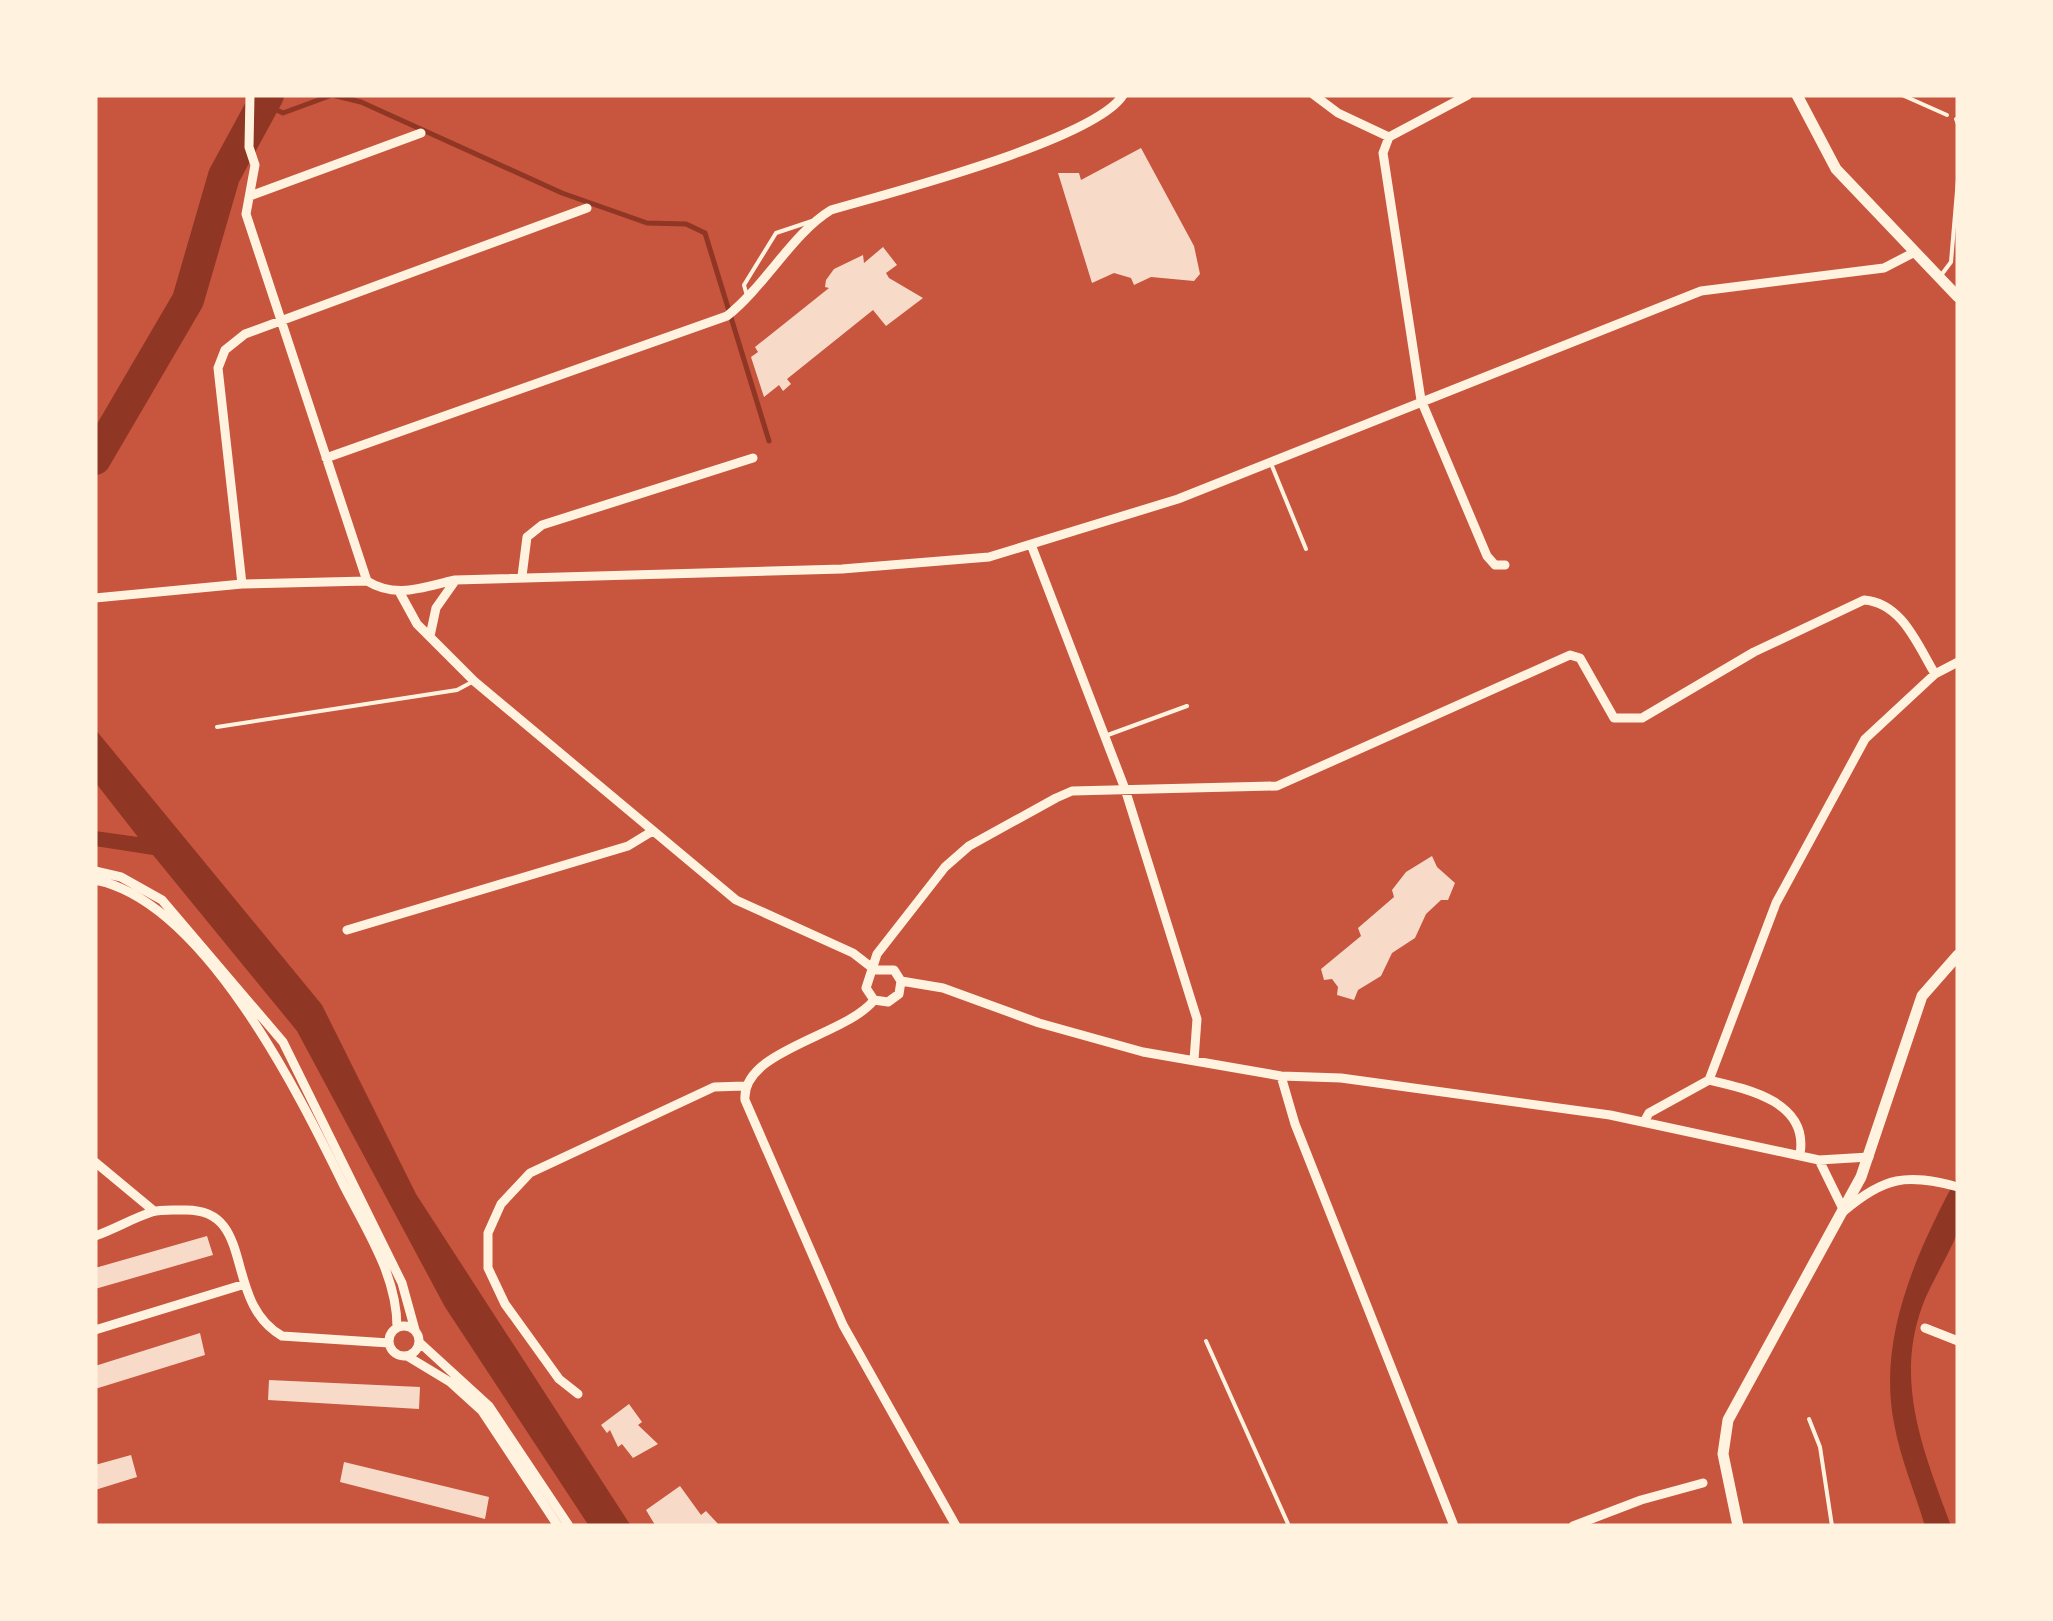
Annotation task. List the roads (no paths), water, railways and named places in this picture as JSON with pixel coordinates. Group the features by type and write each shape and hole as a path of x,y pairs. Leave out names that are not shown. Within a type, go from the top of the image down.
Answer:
{"main road":[{"path":"1797,95 1836,169 1958,297"},
{"path":"1738,1526 1723,1454 1728,1420 1844,1211 1868,1158 1922,996 1958,955"}],"street":[{"path":"326,458 727,316 748,300 816,220 832,210 982,164 1099,118 1122,95"},
{"path":"1314,95 1338,113 1389,137"},
{"path":"1468,95 1389,137 1383,152 1421,400 1487,556 1495,565 1505,565"},
{"path":"250,100 249,147 255,165 246,214 366,582"},
{"path":"250,196 421,133"},
{"path":"242,584 218,368 225,350 244,334 587,208"},
{"path":"95,598 242,584 366,582 382,591 400,593 455,580 842,569 989,557 1032,547 1271,464 1421,400 1701,292 1884,268 1913,253"},
{"path":"522,576 527,538 542,526 753,458"},
{"path":"1032,547 1125,789 1197,1019 1194,1060"},
{"path":"430,636 436,608 455,580"},
{"path":"400,593 430,636 474,681 736,900 853,953 874,970 894,970 901,981"},
{"path":"874,1000 866,988 877,954 945,867 969,846 1072,791 1277,786 1570,655 1580,658 1614,718 1642,718 1754,652 1864,600 1882,601 1895,610 1936,674"},
{"path":"1644,1122 1649,1114 1709,1080 1776,904 1865,738 1936,674 1958,662"},
{"path":"347,930 628,846 651,832"},
{"path":"95,871 136,884 162,900 283,1042 402,1283 419,1342 489,1406 569,1526"},
{"path":"95,880 138,896 169,919 272,1044 395,1292 397,1327 389,1343"},
{"path":"901,981 925,983 1039,1023 1142,1052 1281,1076 1340,1078 1644,1122 1819,1160 1868,1158"},
{"path":"578,1394 559,1380 505,1304 488,1268 488,1233 501,1204 530,1173 714,1087 745,1086 764,1063 853,1019 874,1000 894,999 901,981"},
{"path":"1281,1076 1295,1124 1454,1526"},
{"path":"1709,1080 1744,1088 1780,1106 1800,1131 1800,1154"},
{"path":"745,1086 750,1115 836,1310 956,1526"},
{"path":"1819,1160 1844,1211 1864,1193 1895,1179 1953,1186"},
{"path":"95,1162 154,1211"},
{"path":"95,1236 154,1211 205,1209 215,1214 230,1237 254,1312 282,1336 389,1343"},
{"path":"95,1330 245,1284"},
{"path":"397,1327 415,1330"},
{"path":"1925,1328 1958,1341"},
{"path":"407,1356 419,1342"},
{"path":"389,1343 393,1352 450,1382 482,1411 558,1526"},
{"path":"1573,1526 1641,1500 1703,1483"}],"lane":[{"path":"1940,278 1951,262 1958,180"},
{"path":"748,300 744,285 776,233 816,220"},
{"path":"1271,464 1306,549"},
{"path":"216,727 456,690 474,681"},
{"path":"1104,736 1187,706"},
{"path":"1206,1341 1289,1526"},
{"path":"1809,1419 1820,1447 1832,1526"}],"waterway":[{"path":"95,459 188,300 224,176 268,95"},
{"path":"264,104 283,113 332,95 361,102 562,193 647,223 686,224 705,233 769,441"}]}
